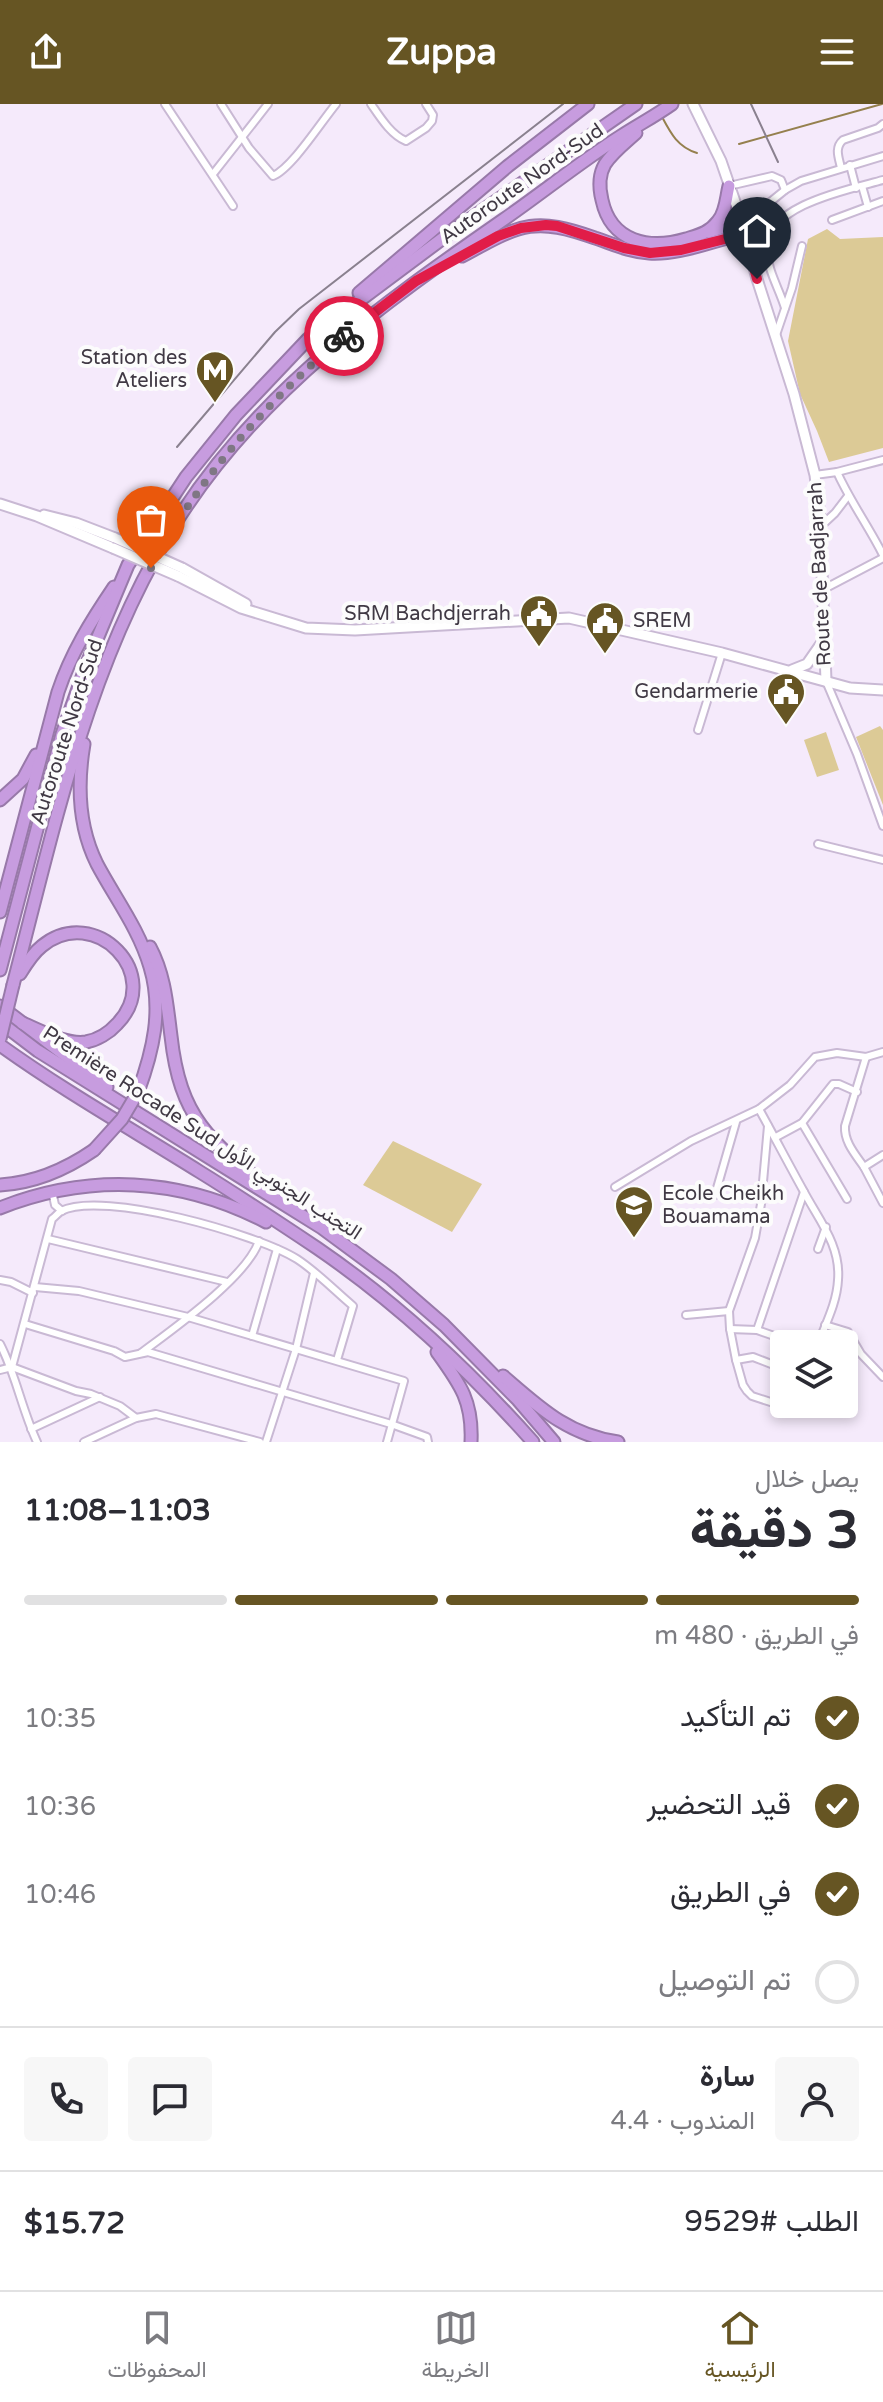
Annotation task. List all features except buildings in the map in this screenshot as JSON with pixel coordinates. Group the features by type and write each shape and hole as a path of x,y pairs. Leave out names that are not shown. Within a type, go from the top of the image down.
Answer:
{"highway":[{"path":"308,339 469,198 588,104"},
{"name":"Autoroute Nord-Sud","path":"0,970 62,734 91,652 128,565 186,477 236,415 308,339 450,233 636,104"},
{"name":"Autoroute Nord-Sud","path":"0,1039 64,791 93,699 138,593 170,533 199,490 284,390 347,334 416,281 605,147 672,104"},
{"path":"651,119 613,154 604,167 600,190 607,217 619,232 636,241 669,243 708,232 744,228"},
{"path":"708,232 723,213 729,186"},
{"path":"416,281 498,236 532,226 572,229 624,248 650,253 681,250 744,228"},
{"path":"0,912 58,692 74,650 128,565"},
{"path":"93,699 82,756 81,813 97,862 153,951 166,994 175,1066 191,1112 206,1134 236,1162 322,1228"},
{"path":"0,800 26,776 47,729"},
{"path":"0,870 0,898"},
{"path":"0,1185 17,1184 75,1163 94,1150 122,1119 138,1092 154,1043 156,997 147,958 125,908"},
{"path":"13,985 41,946 69,933 91,934 107,941 123,956 132,979 132,996 126,1014 115,1027 100,1037 85,1042 66,1040 22,1023"},
{"path":"0,1006 168,1133"},
{"name":"Première Rocade Sud التجنب الجنوبي الأول","path":"0,1022 38,1051 322,1228 391,1279 444,1325 518,1400 554,1442"},
{"name":"Première Rocade Sud التجنب الجنوبي الأول","path":"0,1045 36,1071 319,1250 423,1332 462,1367 533,1442"},
{"path":"0,1208 52,1191 102,1184 144,1185 208,1198 256,1217 319,1250"},
{"path":"444,1325 557,1421 589,1437 618,1442"},
{"path":"423,1332 461,1384 469,1411 471,1442"}],"main road":[{"name":"Route de Badjarrah","path":"693,104 721,161 744,228 815,475 821,526 826,681"},
{"path":"0,504 37,516 62,519 180,572 245,604 258,614 306,628 339,630 569,618 722,653 850,688 883,690"},
{"path":"789,671 807,664 823,641"}],"street":[{"path":"165,104 233,206"},
{"path":"221,104 273,176 281,172 336,104"},
{"path":"213,174 268,104"},
{"path":"371,104 385,124 406,141 432,121 433,115 426,104"},
{"path":"841,168 839,143 883,124"},
{"path":"759,211 785,190 808,179 883,156"},
{"path":"850,165 868,207"},
{"path":"729,186 772,176 781,180 785,190"},
{"path":"785,308 769,264 766,246 771,231 809,201 883,180"},
{"path":"832,220 883,201"},
{"path":"776,335 802,246"},
{"path":"815,475 883,460"},
{"path":"822,590 883,556 837,472"},
{"path":"821,526 848,496"},
{"path":"698,730 722,653"},
{"path":"826,681 883,826"},
{"path":"818,844 883,860"},
{"path":"615,1187 691,1141 759,1109 790,1085 815,1057 831,1053 882,1056"},
{"path":"866,1057 845,1133 883,1203"},
{"path":"776,1137 802,1123 833,1084 857,1092"},
{"path":"759,1109 826,1227 837,1258 839,1277 836,1295 823,1330"},
{"path":"715,1195 736,1122"},
{"path":"802,1123 847,1199"},
{"path":"768,1126 761,1204 748,1261 729,1311 743,1385 752,1396 770,1402"},
{"path":"864,1167 883,1155"},
{"path":"52,1191 55,1205 62,1211"},
{"path":"757,1330 804,1192"},
{"path":"12,1367 52,1219 62,1211 81,1206 121,1207 206,1224 259,1241 297,1260 353,1306 337,1360"},
{"path":"818,1249 826,1227"},
{"path":"48,1239 227,1282"},
{"path":"138,1355 188,1317 248,1263 259,1241"},
{"path":"252,1336 277,1249"},
{"path":"738,1261 748,1261"},
{"path":"84,1442 136,1418 156,1414 263,1442 283,1393 314,1273"},
{"path":"0,1280 34,1290 79,1291 188,1317 404,1381 387,1442"},
{"path":"686,1315 729,1311"},
{"path":"25,1324 125,1357 148,1352 391,1424 427,1437 428,1442"},
{"path":"825,1325 848,1332 861,1354 883,1377"},
{"path":"730,1329 757,1330 770,1335"},
{"path":"0,1344 12,1367 37,1442"},
{"path":"736,1360 753,1357 770,1364"},
{"path":"0,1370 12,1367 101,1397 136,1418"},
{"path":"31,1429 101,1397"}],"shaded area":[{"path":"827,229 840,239 883,237 883,448 829,462 800,394 788,341 808,239"},
{"path":"880,726 883,730 883,805 856,737"},
{"path":"826,732 839,770 817,777 804,740"},
{"path":"393,1141 482,1184 452,1232 363,1185"}],"waterway":[{"path":"739,144 882,104"},
{"path":"661,115 679,143 697,153"}],"railway":[{"path":"177,447 275,332 299,309 563,104"},
{"path":"751,104 778,162"}],"way so far":[{"path":"151,568 181,515 228,453 284,390 344,336"}],"place":[{"name":"Station des Ateliers","path":"215,404"},
{"name":"SRM Bachdjerrah","path":"539,648"},
{"name":"SREM","path":"605,655"},
{"name":"Gendarmerie","path":"786,726"},
{"name":"Ecole Cheikh Bouamama","path":"634,1239"}],"route":[{"path":"344,336 416,281 498,236 532,226 572,229 624,248 650,253 681,250 745,234 757,279"}]}
